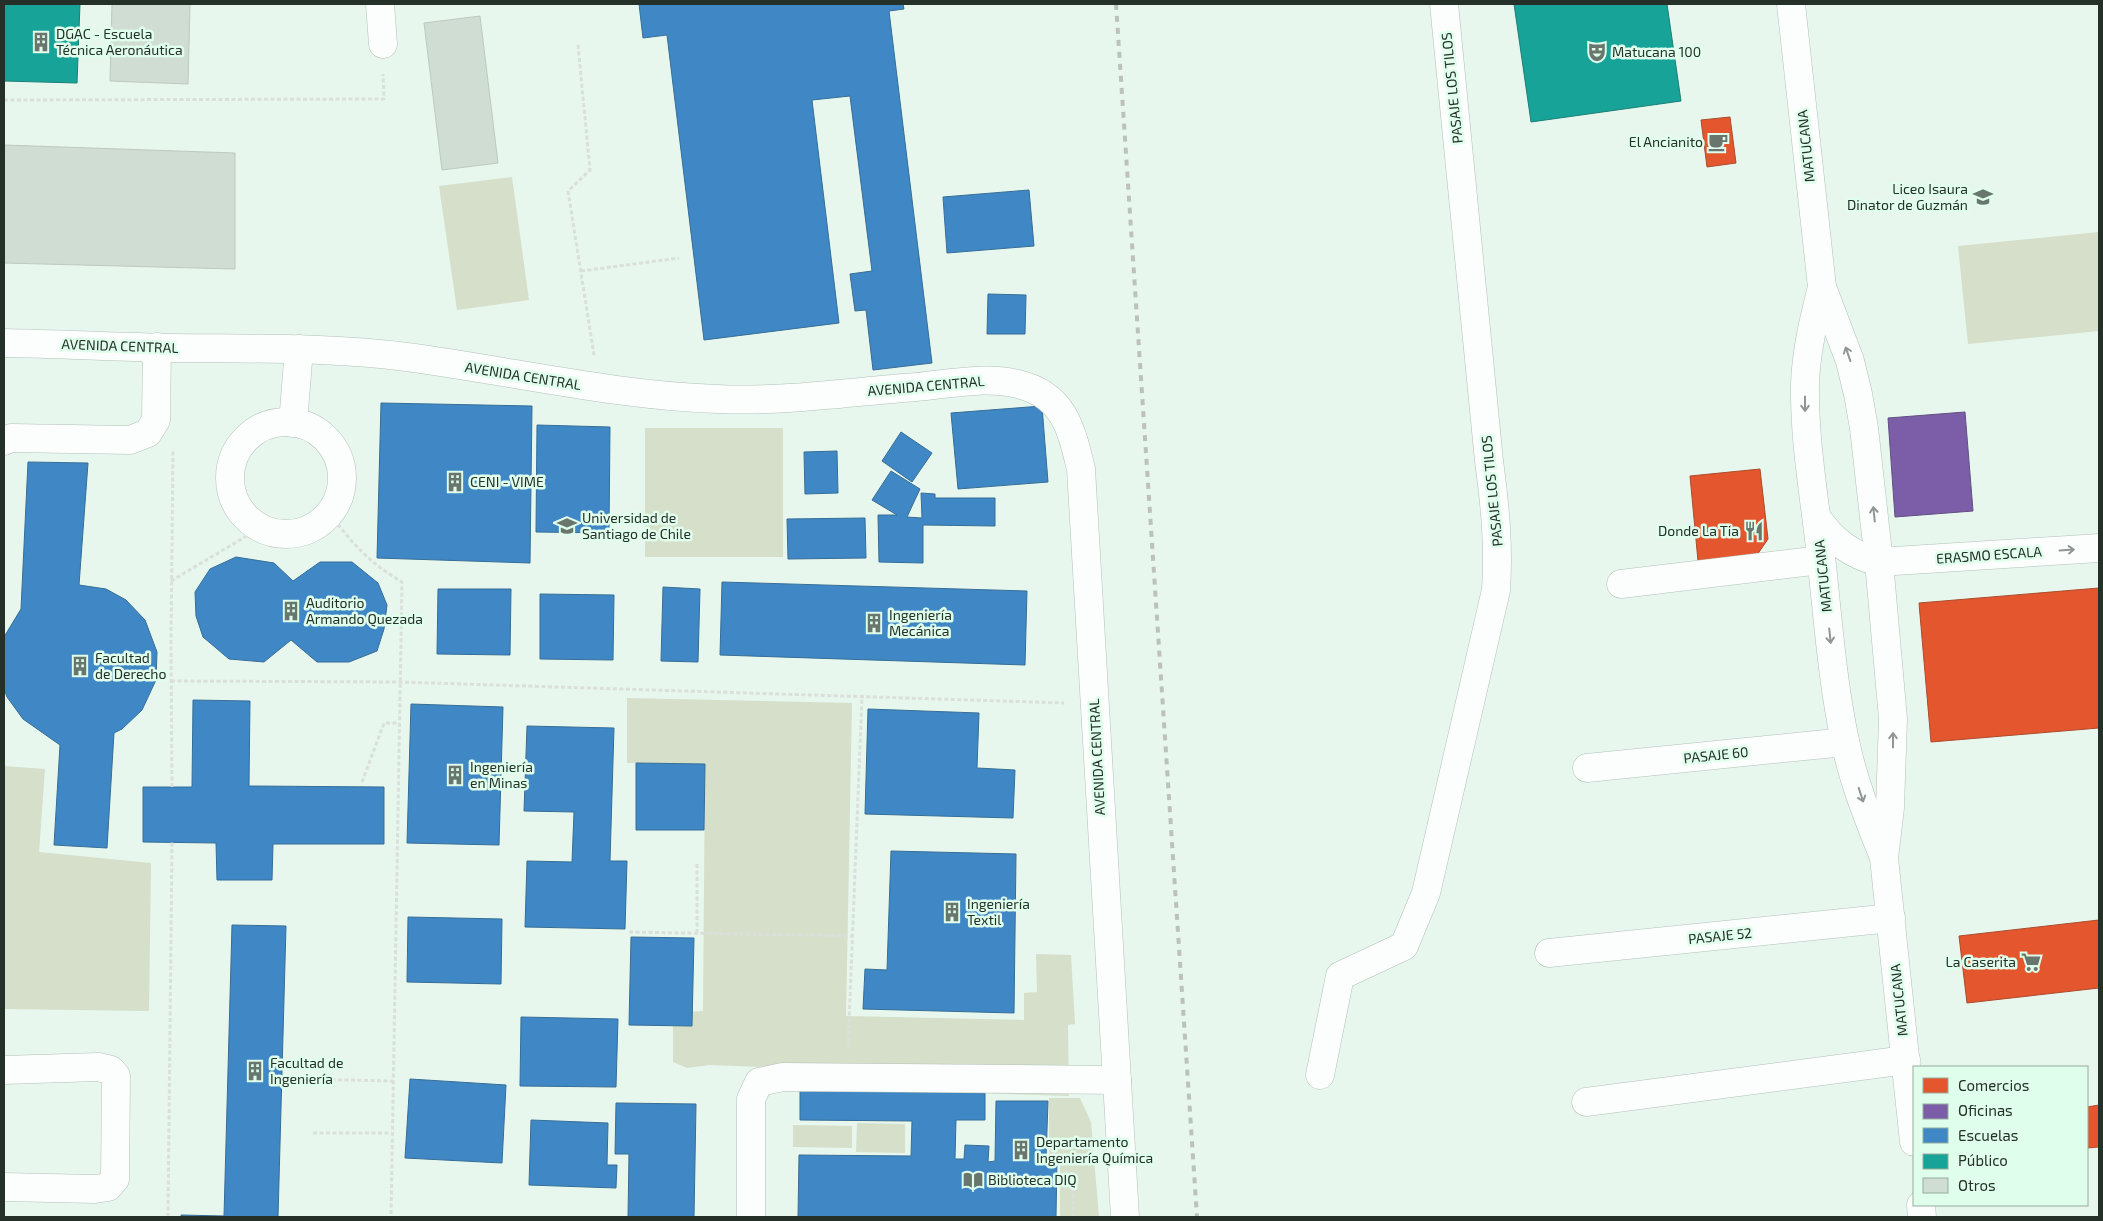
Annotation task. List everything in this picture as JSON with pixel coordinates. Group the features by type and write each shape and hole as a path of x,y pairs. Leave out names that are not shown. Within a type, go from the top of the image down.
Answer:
{"main road":[{"path":"380,4 383,44"},
{"name":"PASAJE LOS TILOS","path":"1320,1075 1340,976 1404,946 1426,893 1496,590 1498,526 1489,461 1444,4"},
{"name":"MATUCANA","path":"1791,4 1822,287 1847,352 1858,394 1864,428 1879,562 1893,719 1890,808 1884,858 1913,1132"},
{"name":"MATUCANA","path":"1822,287 1813,326 1805,382 1806,416 1816,518 1835,688 1845,742 1867,816 1884,858"},
{"name":"AVENIDA CENTRAL","path":"4,343 299,349 406,357 598,388 675,397 750,400 983,381 1018,384 1044,396 1061,410 1067,420 1081,469 1125,1217"},
{"path":"4,441 11,438 130,440 148,433 156,420 157,347"},
{"path":"293,423 299,349"},
{"path":"293,423 310,428 324,437 334,450 341,465 342,482 338,499 330,514 315,526 298,534 278,534 260,528 244,516 234,500 230,481 233,461 242,444 256,431 274,424 293,423"},
{"path":"1816,518 1831,536 1850,552 1879,562"},
{"name":"ERASMO ESCALA","path":"1879,562 2099,548"},
{"path":"1621,584 1821,560"},
{"name":"PASAJE 60","path":"1587,768 1845,742"},
{"name":"PASAJE 52","path":"1549,953 1891,918"},
{"path":"1586,1102 1906,1060"},
{"path":"4,1070 98,1068 111,1070 116,1076 116,1179 108,1187 95,1189 4,1187"},
{"path":"750,1217 751,1099 760,1082 783,1077 1117,1080"}],"path":[{"path":"4,100 384,99 383,44"},
{"path":"578,45 590,170 568,191 598,388"},
{"path":"581,271 679,258"},
{"path":"172,787 171,582 173,445"},
{"path":"330,514 355,546 378,568 402,582 391,1217"},
{"path":"171,582 260,528"},
{"path":"171,681 400,682 1094,704"},
{"path":"847,1078 862,696"},
{"path":"362,782 384,723 399,723"},
{"path":"168,1217 172,842"},
{"path":"697,864 697,933"},
{"path":"628,932 852,936"},
{"path":"299,1079 392,1081"},
{"path":"313,1133 392,1133"},
{"path":"1073,1181 1074,1217"}],"green space":[{"path":"512,177 529,300 457,310 439,186"},
{"path":"2099,232 2099,331 1968,344 1958,246"},
{"path":"645,428 783,428 783,557 645,557"},
{"path":"627,698 852,703 846,1016 1024,1020 1024,993 1037,992 1036,954 1071,955 1075,1024 1068,1025 1069,1096 788,1087 762,1067 709,1065 687,1068 673,1062 673,1022 690,1012 703,1011 705,764 627,763"},
{"path":"4,766 45,769 39,852 151,863 149,1011 4,1009"},
{"path":"1049,1098 1080,1098 1091,1122 1099,1217 1060,1217 1060,1157 1049,1156"},
{"path":"857,1123 905,1124 905,1153 856,1152"},
{"path":"793,1125 852,1126 852,1148 793,1147"}],"building: Comercios":[{"name":"El Ancianito","path":"1730,117 1736,163 1707,167 1701,120"},
{"path":"1760,469 1768,539 1757,555 1698,561 1690,476"},
{"path":"2099,588 2099,728 1931,742 1919,603"},
{"name":"La Caserita","path":"2099,920 2099,988 1967,1003 1959,936"},
{"path":"2099,1105 2099,1147 2088,1148 2088,1107"}],"building: Oficinas":[{"path":"1965,412 1973,511 1895,517 1888,418"}],"building: Escuelas":[{"path":"639,4 903,4 904,9 889,11 932,363 873,370 866,310 855,311 850,274 872,271 850,96 812,100 839,323 704,340 667,35 643,38"},
{"path":"1029,190 1034,246 947,253 943,197"},
{"path":"988,294 1026,295 1025,334 987,334"},
{"name":"CENI - VIME","path":"381,403 532,406 530,563 377,558"},
{"path":"1042,406 1048,482 958,489 951,413"},
{"path":"537,425 610,427 609,533 536,532"},
{"path":"901,432 932,453 912,482 882,461"},
{"path":"837,451 838,493 805,494 804,452"},
{"name":"Facultad de Derecho","path":"28,462 88,463 79,585 106,589 126,600 145,620 157,652 156,680 142,710 122,729 114,733 107,848 54,845 60,745 23,719 7,697 4,689 4,637 21,609"},
{"path":"891,471 920,489 907,517 922,518 921,493 935,494 935,498 995,498 995,526 923,525 923,563 879,562 878,515 897,515 872,500"},
{"path":"865,518 866,558 788,559 787,519"},
{"name":"Auditorio Armando Quezada","path":"236,557 274,563 293,581 320,562 352,562 378,583 387,605 384,629 377,651 349,662 317,662 291,640 264,662 229,659 203,637 196,616 195,592 210,569"},
{"name":"Ingeniería Mecánica","path":"722,582 1027,591 1025,665 720,655"},
{"path":"663,587 700,589 698,662 661,661"},
{"path":"438,589 511,589 510,655 437,654"},
{"path":"540,594 614,595 613,660 540,659"},
{"path":"193,700 250,701 249,786 384,787 384,844 273,844 272,880 217,880 216,843 143,842 143,787 192,787"},
{"name":"Ingeniería en Minas","path":"411,704 503,707 499,845 407,843"},
{"path":"868,709 979,713 977,768 1015,770 1013,818 865,814"},
{"path":"527,726 614,728 610,861 627,861 625,929 525,927 527,861 572,862 574,812 524,811"},
{"path":"636,763 705,764 704,830 636,830"},
{"name":"Ingeniería Textil","path":"891,851 1016,854 1014,1013 863,1009 865,969 887,970"},
{"path":"408,917 502,919 501,984 407,982"},
{"name":"Facultad de Ingeniería","path":"232,925 286,926 278,1217 181,1217 181,1215 224,1216"},
{"path":"631,937 694,938 692,1026 629,1025"},
{"path":"521,1017 618,1019 616,1087 520,1086"},
{"path":"410,1079 506,1085 502,1163 405,1158"},
{"name":"Departamento Ingeniería Química","path":"800,1090 985,1093 985,1120 956,1120 955,1159 964,1159 965,1145 989,1146 988,1162 995,1161 996,1101 1048,1101 1046,1159 1057,1160 1056,1217 798,1217 799,1155 911,1156 912,1121 800,1120"},
{"path":"616,1103 696,1104 694,1217 628,1217 629,1154 615,1154"},
{"path":"531,1120 608,1123 607,1165 617,1165 616,1188 529,1185"}],"building: Público":[{"name":"DGAC - Escuela Técnica Aeronáutica","path":"4,4 80,4 77,83 4,81"},
{"name":"Matucana 100","path":"1514,4 1667,4 1681,101 1531,122"}],"building: Otros":[{"path":"112,4 190,4 188,84 110,81"},
{"path":"480,16 498,163 442,170 424,23"},
{"path":"4,145 235,153 235,269 4,263"}],"railway":[{"path":"1116,4 1197,1217"}],"place":[{"name":"DGAC - Escuela Técnica Aeronáutica","path":"41,42"},
{"name":"Matucana 100","path":"1597,52"},
{"name":"El Ancianito","path":"1718,142"},
{"name":"Liceo Isaura Dinator de Guzmán","path":"1983,197"},
{"name":"CENI - VIME","path":"455,482"},
{"name":"Universidad de Santiago de Chile","path":"567,526"},
{"name":"Donde La Tia","path":"1754,531"},
{"name":"Auditorio Armando Quezada","path":"291,611"},
{"name":"Ingeniería Mecánica","path":"874,623"},
{"name":"Facultad de Derecho","path":"80,666"},
{"name":"Ingeniería en Minas","path":"455,775"},
{"name":"Ingeniería Textil","path":"952,912"},
{"name":"La Caserita","path":"2031,962"},
{"name":"Facultad de Ingeniería","path":"255,1071"},
{"name":"Departamento Ingeniería Química","path":"1021,1150"},
{"name":"Biblioteca DIQ","path":"973,1180"}]}
